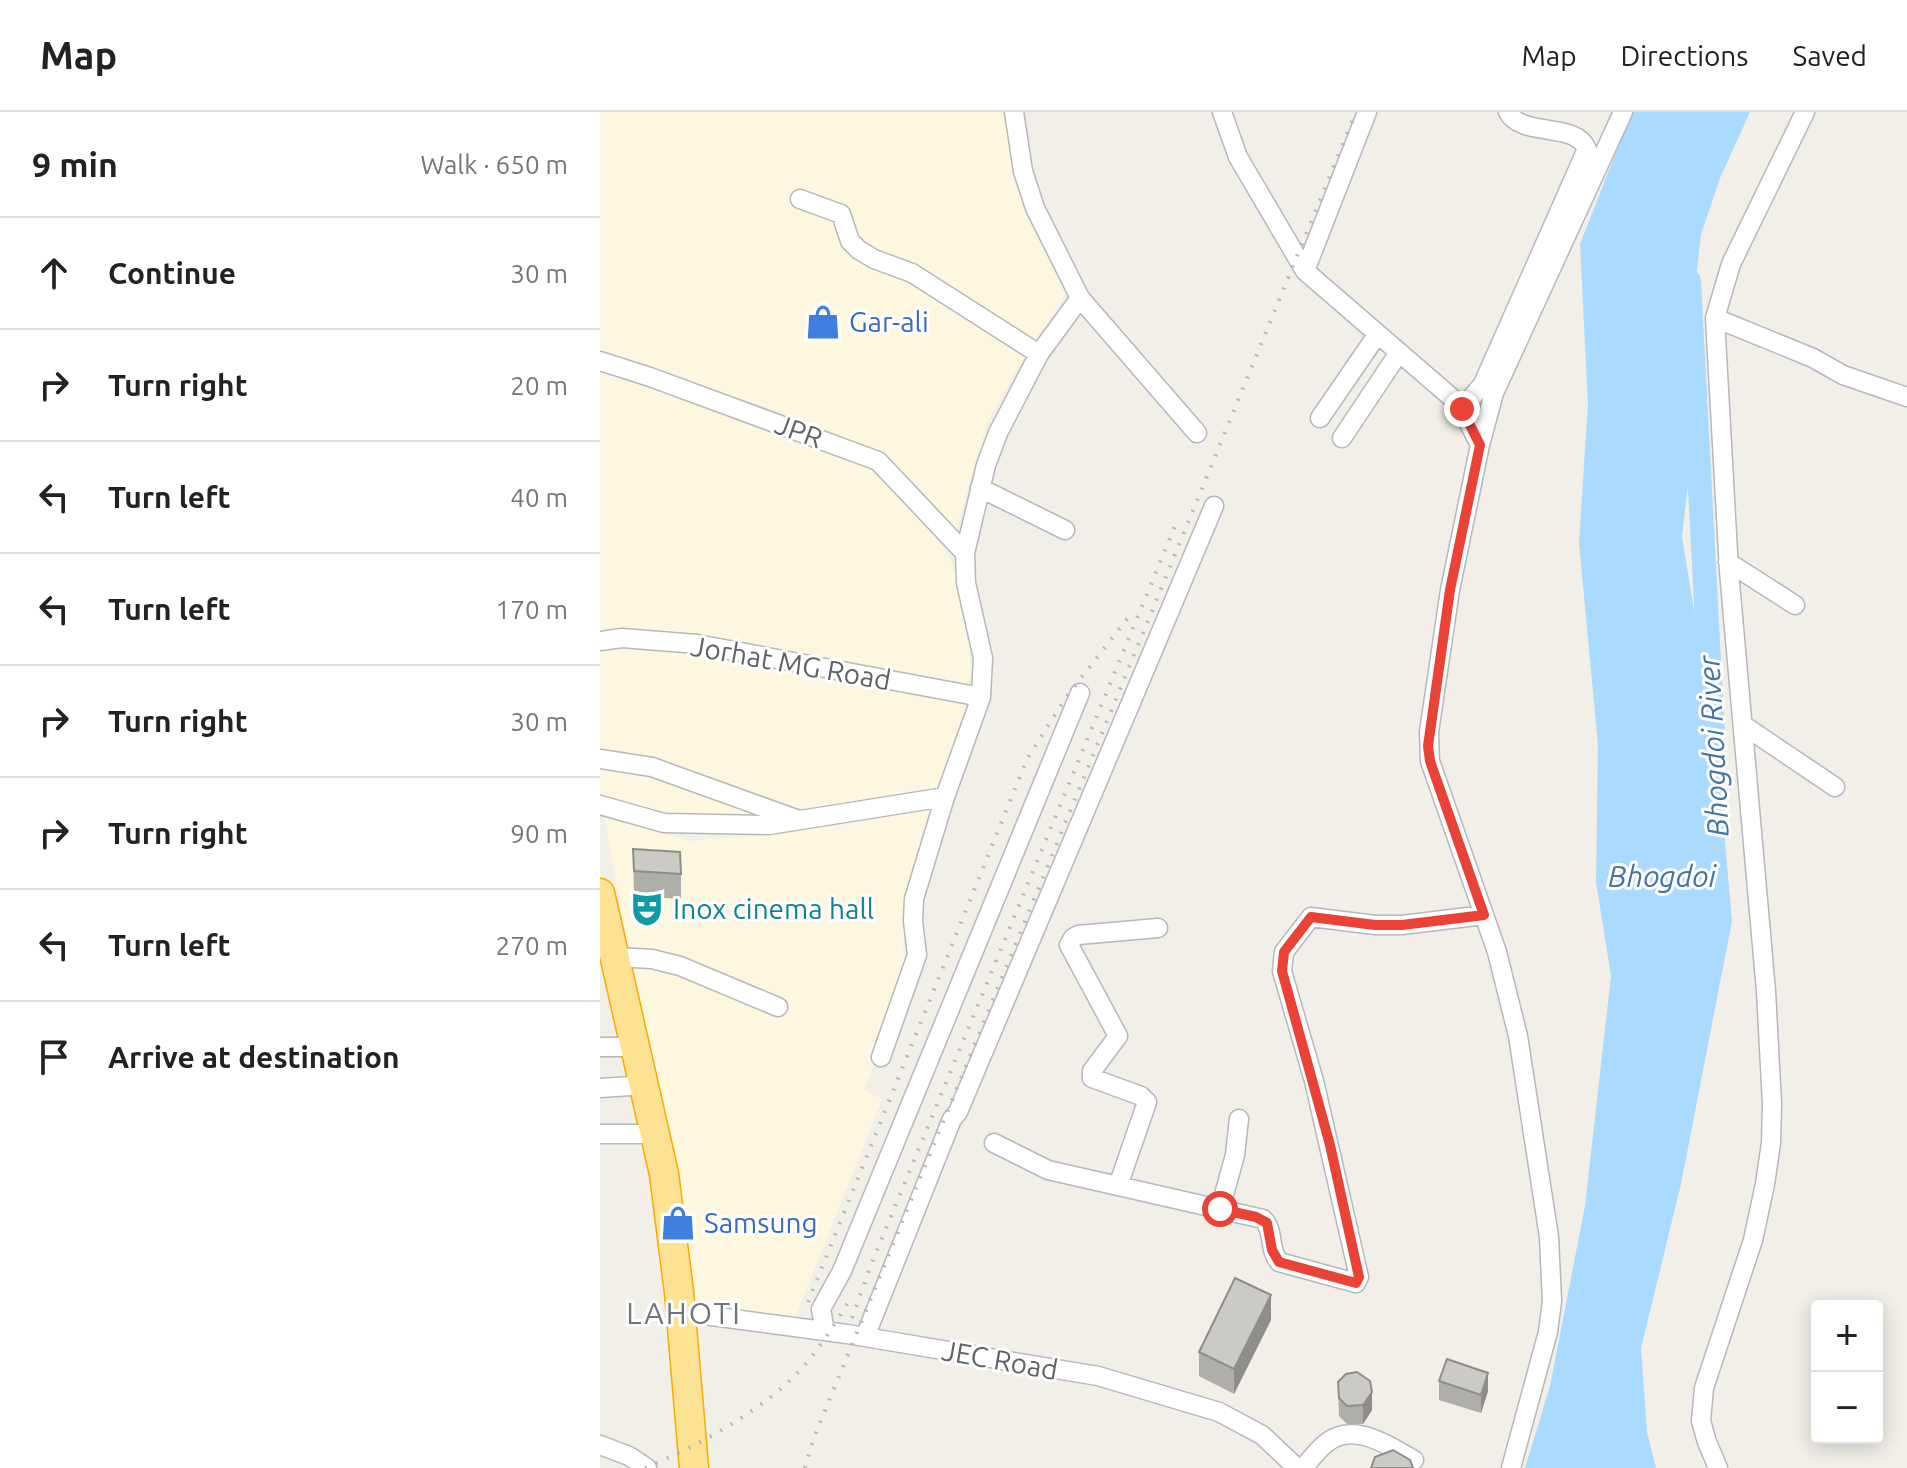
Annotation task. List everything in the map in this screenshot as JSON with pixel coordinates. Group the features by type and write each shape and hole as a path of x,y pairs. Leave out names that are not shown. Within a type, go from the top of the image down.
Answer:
{"highway":[{"path":"600,893 656,1134 672,1229 694,1468"}],"street":[{"path":"1014,112 1023,171 1035,208 1080,298 1197,433"},
{"path":"1222,112 1238,157 1305,271 1462,409 1480,445"},
{"path":"1305,271 1367,112"},
{"path":"1462,409 1483,384 1587,149 1578,138 1517,121 1508,112"},
{"path":"1511,1468 1548,1332 1552,1275 1549,1237 1518,1036 1497,952 1430,761 1428,746 1450,590 1480,445 1500,377 1623,112"},
{"path":"1718,1468 1701,1421 1704,1388 1753,1240 1771,1143 1772,1104 1766,991 1728,562 1715,318 1731,264 1805,112"},
{"path":"800,199 841,214 850,241 859,250 912,273 1039,354"},
{"path":"881,1057 917,955 913,907 945,797 981,697 983,658 966,583 965,553 989,452 1039,354 1080,298"},
{"path":"1715,318 1813,358 1843,375 1907,397"},
{"path":"1320,418 1377,335"},
{"path":"1342,438 1398,354"},
{"name":"JPR","path":"600,361 878,461 965,553"},
{"path":"980,488 1065,530"},
{"path":"865,1337 952,1119 958,1112 1214,506"},
{"path":"1728,562 1795,605"},
{"name":"Jorhat MG Road","path":"600,641 622,638 697,644 981,697"},
{"path":"825,1331 821,1309 842,1271 1080,693"},
{"path":"1743,725 1835,787"},
{"path":"600,759 652,767 800,820"},
{"path":"600,805 675,824 769,825 945,797"},
{"path":"994,1143 1048,1170 1256,1217 1267,1223 1272,1250 1279,1262 1356,1283 1359,1277 1330,1145 1282,971 1282,958 1311,917 1402,925 1484,915"},
{"path":"1118,1186 1147,1102 1141,1096 1092,1078 1092,1071 1118,1036 1069,945 1078,935 1158,928"},
{"path":"616,957 652,959 680,966 778,1007"},
{"path":"600,1047 637,1047"},
{"path":"600,1088 645,1085"},
{"path":"1220,1209 1235,1155 1239,1119"},
{"path":"600,1134 656,1134"},
{"name":"JEC Road","path":"681,1312 865,1337 1098,1376 1219,1412 1262,1435 1297,1468"},
{"path":"1303,1468 1324,1444 1345,1436 1375,1438 1414,1460"},
{"path":"600,1445 629,1456 647,1468"}],"shaded area":[{"name":"Gar-ali","path":"600,112 1009,112 1066,293 987,423 954,537 904,473 879,451 771,409 600,351"},
{"path":"600,372 731,413 866,466 911,506 949,556 967,607 971,678 962,689 600,634"},
{"path":"622,642 738,656 968,700 938,792 717,828 600,797 600,648"},
{"path":"934,808 911,890 903,951 914,962 864,1090 882,1099 795,1318 691,1306 604,815 689,841 753,835"}],"water":[{"name":"Bhogdoi","path":"1632,112 1750,112 1720,178 1701,234 1685,376 1685,421 1691,458 1682,537 1717,751 1732,921 1681,1184 1641,1348 1647,1432 1656,1468 1525,1468 1550,1386 1585,1206 1611,976 1596,882 1598,745 1579,543 1588,404 1580,244"}],"building":[{"path":"633,849 680,852 681,874 634,871"},
{"path":"1235,1278 1271,1295 1234,1369 1199,1352"},
{"path":"1447,1359 1488,1373 1481,1395 1439,1381"},
{"path":"1357,1372 1370,1381 1372,1392 1363,1405 1347,1406 1339,1398 1338,1382 1346,1374"},
{"path":"1393,1450 1410,1460 1413,1468 1371,1468 1375,1457"}],"waterway":[{"name":"Bhogdoi River","path":"1689,281 1714,755"}],"railway":[{"path":"805,1468 813,1440 1356,112"},
{"path":"852,1318 871,1265 1175,526"},
{"path":"808,1302 1027,759 1067,696 1131,614"},
{"path":"645,1468 719,1432 771,1397 814,1353 852,1296"}],"place":[{"name":"Gar-ali","path":"823,322"},
{"name":"Inox cinema hall","path":"647,909"},
{"name":"Samsung","path":"678,1223"}],"district":[{"name":"LAHOTI","path":"684,1314"}],"route":[{"path":"1220,1209 1263,1219 1269,1227 1272,1250 1279,1262 1353,1284 1358,1281 1330,1145 1282,971 1284,952 1311,917 1402,925 1484,915 1430,761 1428,746 1450,590 1480,445 1462,409"}]}
